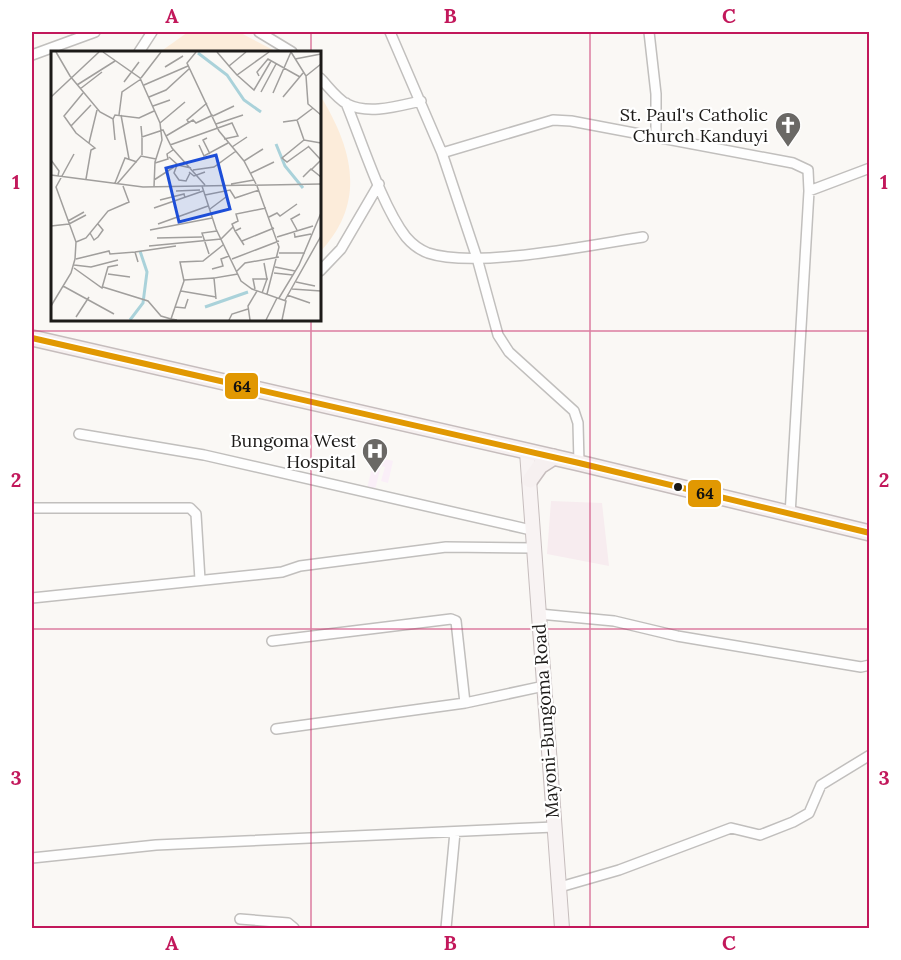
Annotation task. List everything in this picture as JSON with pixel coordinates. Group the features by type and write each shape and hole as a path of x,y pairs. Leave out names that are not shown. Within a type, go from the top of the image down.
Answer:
{"highway":[{"path":"32,338 554,457 870,533"},
{"path":"530,480 540,465 554,457"}],"main road":[{"path":"523,451 530,480 530,514"},
{"path":"523,451 530,514"},
{"name":"Mayoni-Bungoma Road","path":"530,514 562,928"}],"street":[{"path":"32,55 95,32"},
{"path":"140,51 152,32"},
{"path":"259,32 290,51"},
{"path":"390,32 442,153 477,258 498,335 509,352 574,411 578,423 579,463"},
{"path":"649,32 656,94 656,137"},
{"path":"321,79 346,104 393,216 407,238 418,249 430,254 477,258 535,253 643,237"},
{"path":"346,104 372,109 421,101"},
{"path":"442,153 554,120 656,137 802,166 808,170 809,191 790,515"},
{"path":"809,191 870,168"},
{"path":"321,270 345,242 379,183"},
{"path":"79,434 204,454 531,530"},
{"path":"32,508 190,508 196,514 200,579"},
{"path":"32,598 282,572 300,566 424,549 534,548"},
{"path":"538,614 614,621 677,636 861,667 870,665"},
{"path":"272,641 451,619 456,621 465,704"},
{"path":"276,729 465,704 544,686"},
{"path":"560,887 619,870 731,828 760,835 784,826 807,815 821,785 870,755"},
{"path":"32,858 156,845 554,826"},
{"path":"446,928 456,832"},
{"path":"240,920 288,923 294,928"}],"shaded area":[{"path":"188,32 239,32 275,51 161,51"},
{"path":"321,97 341,135 350,175 349,195 344,214 335,233 321,251"},
{"name":"Bungoma West Hospital","path":"375,456 393,461 388,483 381,481 385,467 381,466 375,490 367,488"},
{"path":"551,501 602,503 609,566 547,554"}],"transit line":[{"name":"64","path":"32,338 579,463 870,533"}],"place":[{"name":"St. Paul's Catholic Church Kanduyi","path":"788,148"},
{"name":"Bungoma West Hospital","path":"375,474"}]}
